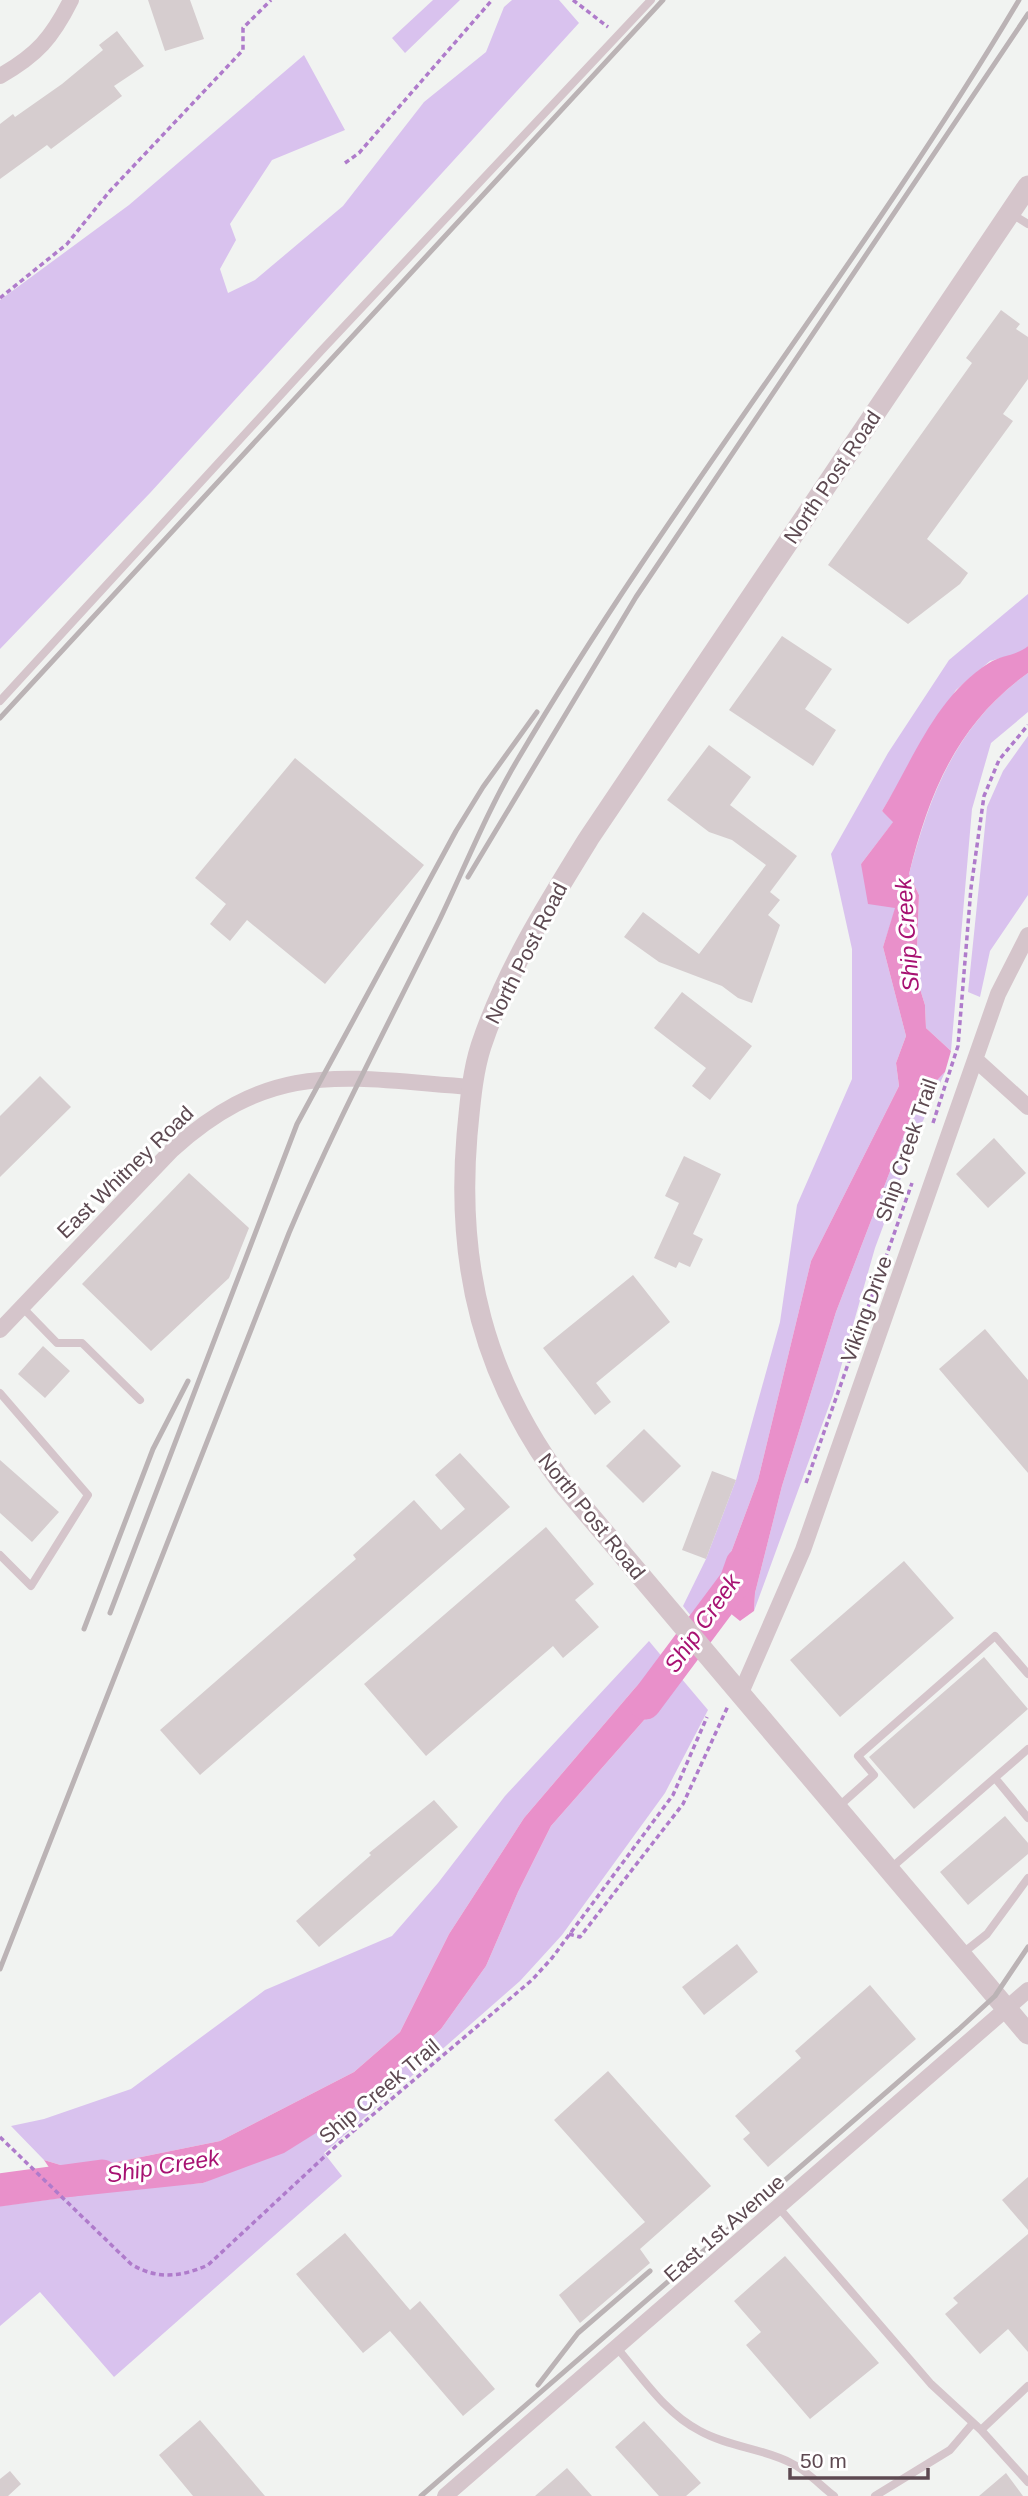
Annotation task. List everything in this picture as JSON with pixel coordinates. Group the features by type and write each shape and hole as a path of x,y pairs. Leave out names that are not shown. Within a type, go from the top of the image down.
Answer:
{"street":[{"path":"0,76 23,63 51,38 71,0"},
{"name":"North Post Road","path":"1028,186 1019,218 562,881 499,999 481,1047 471,1087 464,1194 466,1250 474,1296 505,1392 535,1447 740,1695 1028,2034"},
{"name":"Viking Drive","path":"740,1695 803,1550 998,994 1028,935"},
{"path":"976,1060 1028,1107"},
{"name":"East Whitney Road","path":"0,1330 172,1150 201,1124 233,1103 264,1090 321,1079 471,1087"},
{"name":"East 1st Avenue","path":"445,2496 1028,1990"}],"lane":[{"path":"0,701 330,341 651,0"},
{"path":"22,1307 57,1343 82,1343 140,1400"},
{"path":"0,1393 88,1495 31,1586 0,1555"},
{"path":"836,1809 874,1775 858,1756 995,1636 1028,1674"},
{"path":"889,1870 1028,1749"},
{"path":"995,1778 1028,1818"},
{"path":"961,1955 987,1934 1028,1878"},
{"path":"779,2208 931,2384 981,2430 1028,2482"},
{"path":"617,2348 673,2413 699,2431 733,2446 761,2451 794,2463 834,2496"},
{"path":"981,2430 1028,2386"},
{"path":"875,2496 950,2450 973,2423"}],"path":[{"path":"0,298 67,244 109,192 243,50 243,28 271,0"},
{"path":"345,163 359,153 492,0"},
{"path":"573,0 618,35"},
{"name":"Ship Creek Trail","path":"929,1133 958,1046 968,916 984,796 999,760 1028,725"},
{"name":"Ship Creek Trail","path":"805,1488 916,1171"},
{"path":"569,1934 580,1937 683,1804 726,1709 740,1695"},
{"name":"Ship Creek Trail","path":"0,2137 121,2255 141,2270 156,2274 190,2273 208,2265 337,2146 532,1980 673,1795 707,1717"}],"shaded area":[{"path":"433,0 460,0 405,53 392,38"},
{"path":"512,0 559,0 579,23 150,493 0,649 0,300 129,205 304,55 345,130 272,160 230,224 236,240 220,269 228,293 255,280 343,206 424,102 486,52 504,7"},
{"path":"1028,594 1028,646 1020,653 990,661 956,690 882,811 894,821 861,864 896,907 883,947 906,1036 896,1063 899,1086 811,1261 758,1480 717,1590 691,1616 683,1606 706,1559 736,1480 780,1322 797,1205 852,1079 852,949 831,854 888,753 949,660"},
{"path":"1028,673 1028,712 991,743 972,809 951,1051 926,1028 925,1005 916,976 919,895 909,874 926,816 950,762 982,715"},
{"path":"1028,736 1028,895 990,951 980,997 968,992 987,807 1003,771"},
{"path":"945,1072 918,1132 875,1248 833,1395 754,1611 755,1593 782,1486 836,1312 917,1101"},
{"path":"649,1641 664,1659 635,1688 524,1818 449,1934 400,2032 354,2072 220,2141 77,2170 44,2160 11,2126 44,2119 131,2089 265,1990 392,1936 438,1883 505,1796"},
{"path":"681,1678 708,1710 665,1793 562,1935 520,1981 324,2153 342,2176 114,2377 40,2292 0,2326 0,2206 128,2189 203,2183 348,2113 441,2029 486,1966 518,1892 551,1826"}],"water":[{"path":"1028,646 1028,673 1003,693 964,738 937,788 917,844 909,874 919,895 916,976 925,1005 926,1028 951,1051 945,1072 917,1101 836,1312 782,1486 755,1593 754,1611 740,1621 710,1597 717,1590 758,1480 811,1261 899,1086 896,1063 906,1036 883,947 895,908 868,904 861,864 893,822 882,811 940,711 970,677 998,658 1019,652"},
{"path":"664,1659 681,1678 551,1826 518,1892 486,1966 441,2029 348,2113 284,2153 203,2183 69,2197 44,2160 77,2170 220,2141 354,2072 400,2032 449,1934 524,1818 635,1688"}],"building":[{"path":"148,0 190,0 204,39 165,51"},
{"path":"117,31 144,66 114,86 122,96 51,149 47,145 0,179 0,124 13,114 15,117 62,84 103,50 99,45"},
{"path":"1001,310 1020,324 1016,329 1028,337 1028,379 1003,414 1013,421 927,539 968,573 960,584 908,624 828,565 972,363 966,358"},
{"path":"782,636 832,669 805,709 836,730 813,766 729,710"},
{"path":"709,745 751,777 730,805 797,856 770,892 780,900 768,915 780,925 752,1003 738,998 722,986 659,962 624,937 643,912 699,954 766,865 732,840 709,832 667,800"},
{"path":"295,758 424,865 325,984 247,920 230,941 210,924 226,904 195,878"},
{"path":"682,992 752,1046 710,1100 692,1086 706,1068 654,1028"},
{"path":"40,1076 71,1107 0,1177 0,1116"},
{"path":"994,1138 1026,1173 988,1208 956,1174"},
{"path":"684,1156 721,1174 693,1234 703,1239 690,1267 679,1262 676,1268 654,1258 679,1203 665,1196"},
{"path":"189,1173 249,1228 229,1278 151,1351 82,1284"},
{"path":"633,1275 670,1322 596,1383 611,1402 595,1415 543,1348"},
{"path":"985,1329 1028,1380 1028,1473 939,1369"},
{"path":"43,1346 70,1371 45,1398 18,1374"},
{"path":"644,1429 681,1466 643,1503 606,1466"},
{"path":"460,1453 510,1507 200,1775 160,1730 356,1559 353,1555 414,1500 441,1530 465,1509 435,1475"},
{"path":"0,1460 59,1512 32,1542 0,1513"},
{"path":"712,1471 736,1480 706,1559 682,1550"},
{"path":"546,1527 594,1584 575,1600 599,1627 563,1658 553,1646 426,1756 364,1684"},
{"path":"904,1561 954,1618 840,1717 790,1660"},
{"path":"984,1657 1028,1709 914,1809 869,1757"},
{"path":"434,1800 458,1827 319,1947 296,1921 371,1855 369,1853"},
{"path":"1005,1816 1028,1843 1028,1854 968,1905 940,1872"},
{"path":"737,1944 758,1972 704,2015 682,1987"},
{"path":"870,1985 916,2039 768,2167 743,2139 750,2133 735,2116 801,2058 795,2051"},
{"path":"608,2071 711,2186 640,2249 650,2263 580,2323 559,2295 645,2222 554,2120"},
{"path":"1028,2177 1028,2230 1002,2200"},
{"path":"345,2233 410,2310 420,2301 495,2389 463,2416 390,2331 363,2353 296,2274"},
{"path":"1028,2234 1028,2352 1008,2329 980,2354 945,2314 958,2303 953,2298"},
{"path":"785,2256 879,2363 810,2419 746,2345 761,2332 734,2301"},
{"path":"200,2420 265,2496 193,2496 159,2455"},
{"path":"644,2421 701,2483 686,2496 659,2496 615,2447"},
{"path":"567,2468 592,2496 535,2496"},
{"path":"10,2471 21,2484 8,2496 0,2496 0,2479"},
{"path":"1006,2473 1023,2496 979,2496"}],"waterway":[{"name":"Ship Creek","path":"645,1703 736,1581 742,1564"},
{"name":"Ship Creek","path":"0,2190 102,2176"}],"railway":[{"path":"0,718 663,0"},
{"path":"0,1969 289,1233 496,799 577,662 639,567 897,192 1019,0"},
{"path":"468,877 636,597 1028,14"},
{"path":"110,1613 297,1124 456,831 483,787 537,712"},
{"path":"84,1629 153,1449 188,1381"},
{"path":"421,2496 958,2030 995,1996 1028,1947"},
{"path":"538,2385 578,2333 650,2271"}]}
